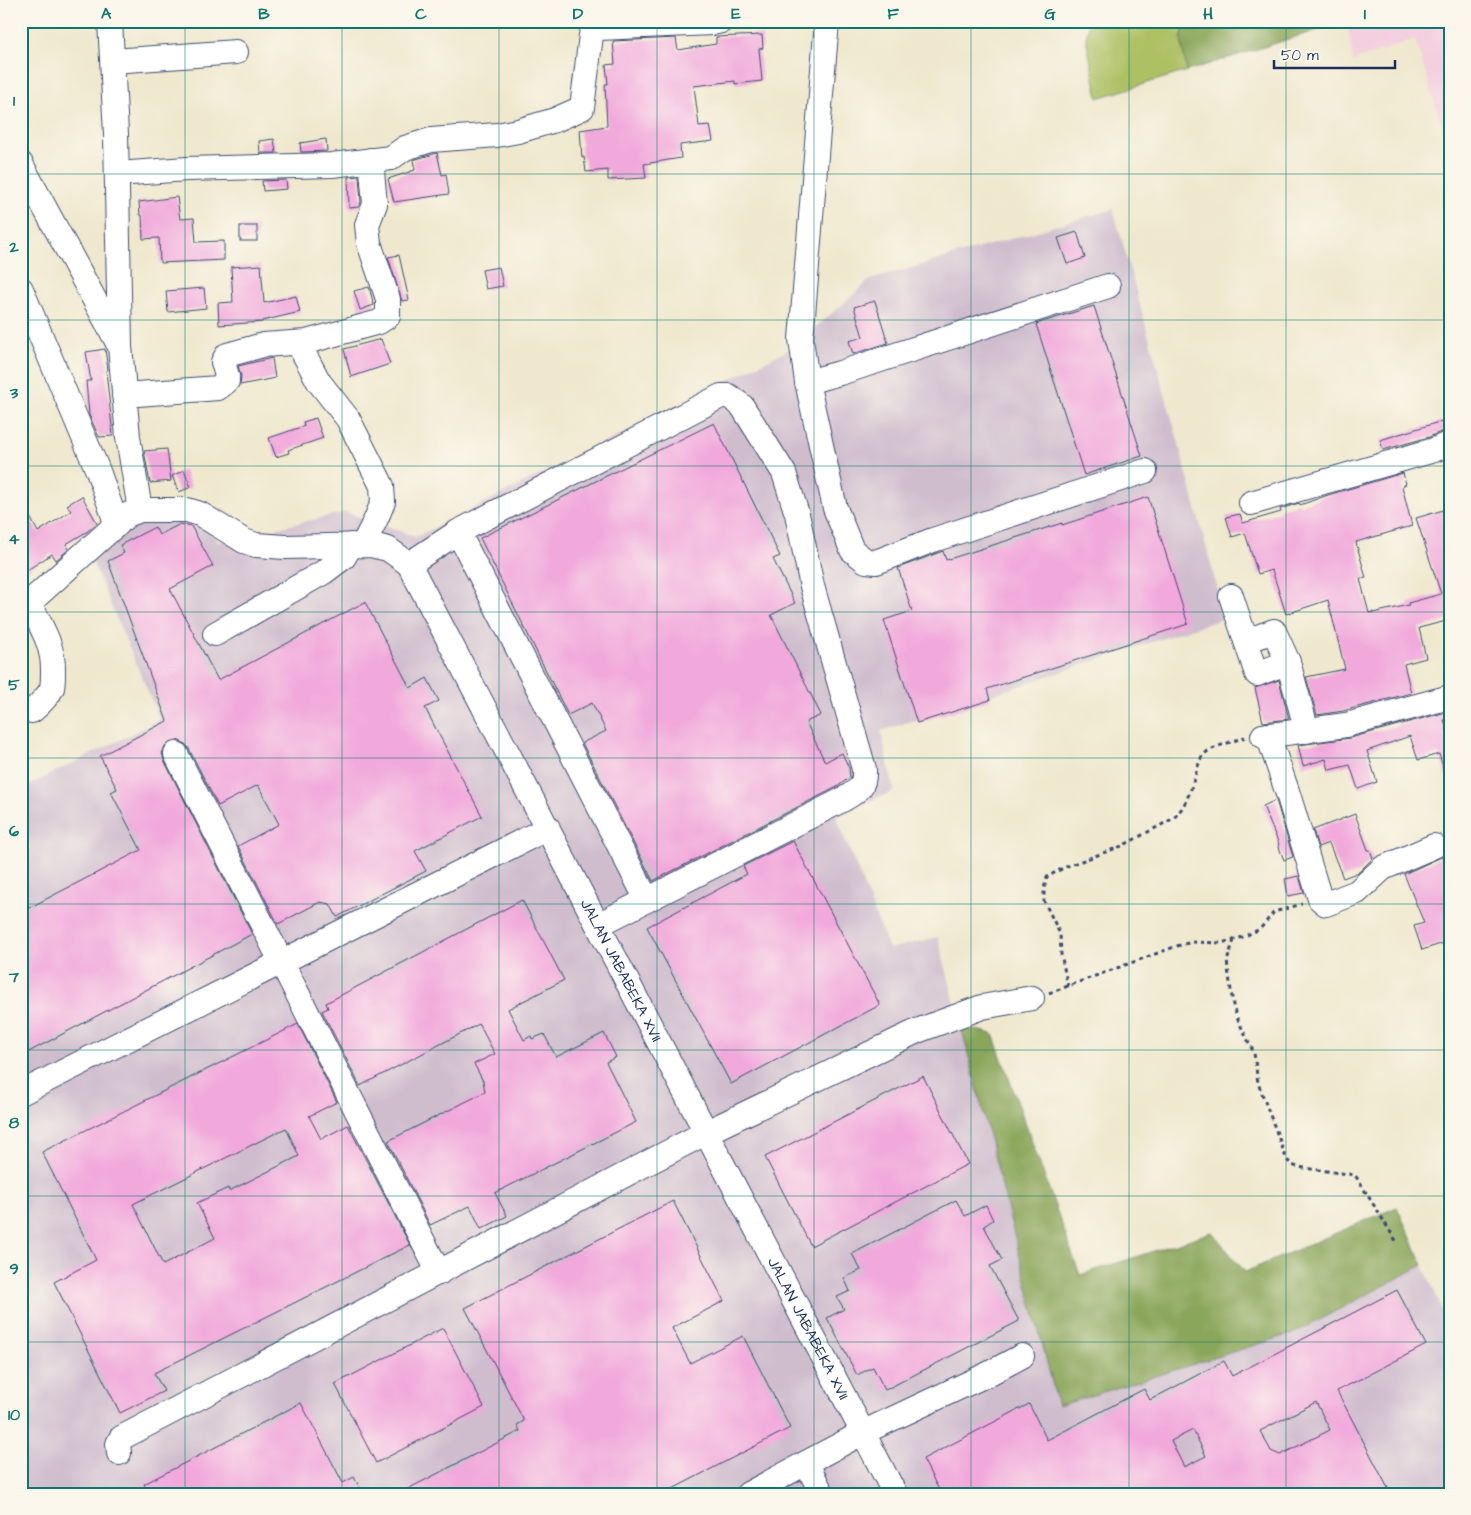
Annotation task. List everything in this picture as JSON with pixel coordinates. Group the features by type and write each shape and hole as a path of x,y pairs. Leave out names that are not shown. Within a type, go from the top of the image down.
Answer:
{"street":[{"path":"32,711 43,701 52,688 53,654 43,630 25,606 127,516 140,510 128,437 120,346 117,174 110,21"},
{"path":"117,174 332,165 391,158 405,148 431,140 497,135 518,131 579,111 583,106 591,35 599,28 712,24 721,21"},
{"path":"827,21 801,339 807,382 834,508 852,550 866,561 876,562 933,540 1145,471"},
{"path":"113,61 236,52"},
{"path":"124,395 218,388 227,381 224,362 228,355 262,345 306,342 378,322 388,316 388,299 368,243 367,225 374,204 371,160"},
{"path":"21,164 120,346"},
{"path":"807,382 1108,286"},
{"path":"21,289 98,471 117,525"},
{"path":"215,634 324,572 344,557 357,545 376,519 382,502 382,486 348,419 320,382 298,343"},
{"path":"409,564 458,532 721,396 729,396 742,406 784,474 798,514 812,586 864,769 864,780 861,787 855,793 844,799 598,925"},
{"path":"1251,503 1434,450 1450,443"},
{"name":"JALAN JABABEKA XVII","path":"140,510 187,510 200,514 244,541 256,545 285,547 371,545 388,549 409,564 895,1494"},
{"path":"458,532 647,900"},
{"path":"1231,596 1257,674 1288,662"},
{"path":"1246,640 1274,631 1288,662 1307,731"},
{"path":"1434,846 1383,868 1357,892 1326,904 1320,899 1291,803 1265,736 1346,725 1450,698"},
{"path":"176,754 439,1273"},
{"path":"21,1093 548,828"},
{"path":"119,1453 118,1444 121,1438 707,1132 917,1031 982,1007 1032,998"},
{"path":"748,1494 864,1432 986,1375 1022,1356"},
{"path":"807,1464 822,1494"}],"path":[{"path":"1068,987 1061,954 1060,934 1044,901 1044,888 1047,878 1065,867 1122,846 1174,818 1183,807 1190,792 1202,756 1208,751 1226,743 1243,738 1265,736"},
{"path":"1032,998 1068,987 1177,946 1192,942 1222,943 1243,937 1260,929 1274,912 1320,899"},
{"path":"1234,940 1227,961 1233,1005 1236,1016 1254,1053 1258,1083 1288,1160 1297,1167 1356,1175 1398,1244"}],"shaded area":[{"path":"1347,21 1450,21 1450,152 1415,39 1353,61"},
{"path":"1113,209 1179,444 1225,618 881,731 894,791 836,816 889,949 938,937 1058,1406 1294,1333 1423,1265 1450,1327 1450,1494 21,1494 21,852 30,848 21,825 21,789 160,720 92,561 138,517 200,514 218,542 346,512 416,537 792,348 870,280"}],"green space":[{"path":"1089,21 1186,21 1181,39 1187,71 1098,98 1086,38"},
{"path":"1186,21 1347,21 1187,71 1181,39"},
{"path":"961,1026 993,1034 1080,1275 1212,1232 1245,1272 1397,1207 1423,1265 1294,1333 1058,1406"}],"building":[{"path":"762,35 763,48 759,49 762,81 735,84 735,81 694,86 699,126 710,125 713,141 680,145 681,158 644,164 646,178 608,180 608,170 586,172 584,157 582,158 580,130 607,126 605,84 608,84 606,65 615,64 613,41 676,38 678,50 716,44 716,37"},
{"path":"274,139 276,153 260,153 259,141"},
{"path":"326,139 327,151 301,152 300,143"},
{"path":"437,153 442,175 446,174 449,194 394,202 388,179 415,170 413,160"},
{"path":"359,176 361,202 359,207 349,208 348,177"},
{"path":"286,180 287,189 263,191 262,181"},
{"path":"177,197 180,219 194,218 196,242 224,241 224,260 160,263 159,238 143,239 142,215 140,215 139,202"},
{"path":"240,226 257,226 257,241 240,241"},
{"path":"1077,232 1085,258 1067,264 1058,238"},
{"path":"399,255 409,300 402,301 388,257"},
{"path":"261,265 264,303 296,296 300,312 262,322 219,325 218,303 233,302 231,267"},
{"path":"499,267 503,286 486,289 482,270"},
{"path":"369,287 374,305 360,310 354,291"},
{"path":"204,288 206,308 168,312 166,291"},
{"path":"875,301 888,343 853,354 849,341 863,337 854,307"},
{"path":"1094,306 1142,456 1084,475 1036,324"},
{"path":"381,339 390,364 351,377 344,349"},
{"path":"105,349 113,436 99,437 89,415 86,381 91,381 86,352"},
{"path":"272,358 275,378 240,385 241,376 238,366"},
{"path":"316,418 323,438 288,450 289,453 276,457 269,438 304,426 303,422"},
{"path":"1442,421 1445,430 1429,437 1383,450 1380,440"},
{"path":"714,423 780,556 773,559 795,603 771,615 821,715 806,722 825,762 842,753 849,768 850,777 837,787 653,881 582,743 606,731 592,703 568,715 480,538"},
{"path":"167,449 171,481 150,483 144,451"},
{"path":"184,470 191,487 179,492 172,476"},
{"path":"1403,473 1406,484 1402,486 1412,526 1356,542 1366,578 1360,579 1369,613 1409,605 1408,603 1441,594 1416,518 1450,508 1450,620 1419,628 1426,658 1404,664 1411,693 1343,711 1317,715 1306,677 1345,669 1328,600 1286,614 1272,570 1258,574 1245,533 1232,537 1226,517 1240,514 1243,523 1281,512 1280,509 1299,503 1300,505"},
{"path":"82,496 97,523 88,531 66,544 69,549 56,560 52,554 21,574 21,500 38,532 71,511 67,505"},
{"path":"1148,497 1188,624 987,689 990,700 917,723 884,620 912,611 898,568 943,551 946,560"},
{"path":"180,524 191,526 213,566 170,589 218,680 365,602 410,688 427,678 439,701 425,708 482,816 415,851 426,871 337,917 330,904 320,902 278,924 238,846 279,824 258,785 218,806 188,747 177,740 169,742 162,753 164,760 252,934 21,1056 21,912 141,850 111,792 117,789 100,756 167,721 108,561 124,553 120,545 155,527 159,535"},
{"path":"1279,680 1289,719 1263,722 1255,688"},
{"path":"1450,711 1450,719 1444,720 1450,739 1450,776 1446,777 1439,754 1418,760 1410,736 1367,751 1377,782 1358,789 1350,765 1329,770 1326,759 1303,766 1298,745 1350,738"},
{"path":"1276,800 1293,857 1284,860 1263,806"},
{"path":"1355,814 1368,850 1370,850 1373,858 1359,872 1343,878 1329,843 1318,847 1313,830"},
{"path":"793,841 880,1005 731,1084 647,927 747,874 743,866"},
{"path":"1450,853 1450,872 1444,874 1450,887 1450,941 1422,950 1414,926 1424,923 1404,874"},
{"path":"1299,876 1304,893 1288,896 1285,879"},
{"path":"522,900 564,980 508,1009 524,1040 531,1036 532,1039 544,1034 556,1057 604,1033 616,1057 606,1062 636,1122 495,1193 507,1216 481,1229 470,1206 430,1225 388,1141 485,1092 483,1081 474,1064 495,1054 479,1024 360,1086 322,1011 328,1008 326,1003"},
{"path":"298,1024 337,1102 309,1116 321,1139 348,1125 410,1245 154,1373 164,1391 120,1413 54,1282 96,1260 42,1152","holes":["286,1128 299,1156 229,1191 228,1188 197,1203 215,1238 163,1265 133,1204"]},
{"path":"923,1076 968,1164 811,1246 765,1157"},
{"path":"956,1200 965,1216 986,1205 993,1220 984,1226 1002,1260 990,1266 1019,1321 885,1390 873,1367 857,1375 827,1318 844,1309 837,1297 850,1291 844,1278 861,1270 852,1254"},
{"path":"673,1201 724,1301 672,1328 690,1363 743,1336 790,1428 663,1494 398,1494 520,1431 517,1425 524,1421 465,1308"},
{"path":"1397,1290 1426,1345 1337,1391 1391,1494 941,1494 923,1459 1029,1404 1047,1440 1144,1389 1150,1400 1224,1361 1232,1376","holes":["1316,1402 1330,1430 1280,1455 1271,1451 1260,1431","1193,1430 1206,1456 1184,1467 1171,1441"]},
{"path":"443,1328 484,1407 376,1463 335,1384"},
{"path":"301,1403 343,1483 354,1477 363,1494 149,1494 144,1484"}]}
